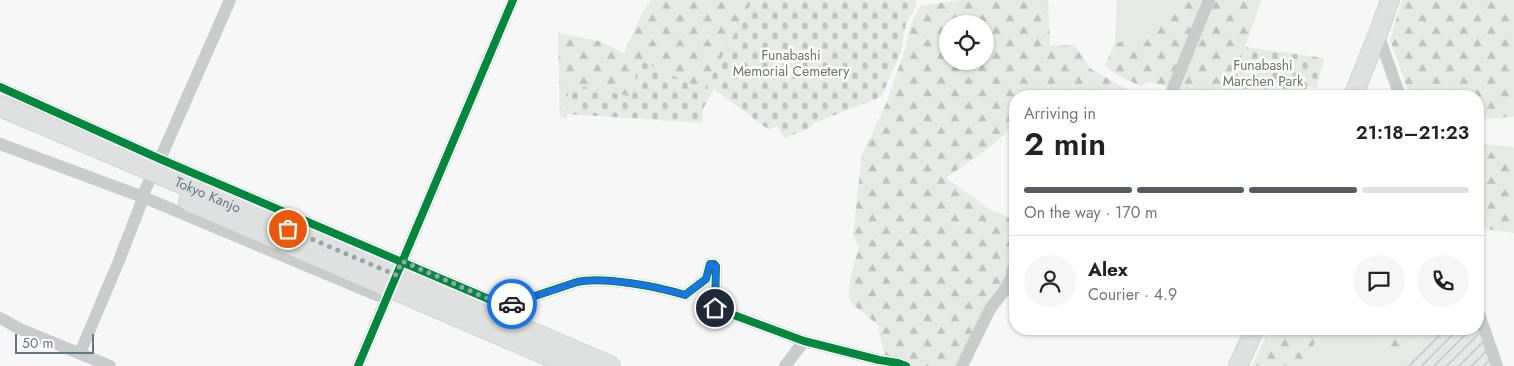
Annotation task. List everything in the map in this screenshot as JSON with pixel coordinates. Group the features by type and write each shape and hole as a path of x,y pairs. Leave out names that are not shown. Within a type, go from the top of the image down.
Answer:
{"highway":[{"name":"Tokyo Kanjo","path":"0,106 151,178 394,281 610,366"},
{"name":"Tokyo Kanjo","path":"0,122 151,178"},
{"name":"Tokyo Kanjo","path":"394,281 573,366"}],"main road":[{"path":"1355,90 1390,0"},
{"path":"1238,366 1252,335"}],"street":[{"path":"80,353 151,178 230,0"},
{"path":"358,366 513,0"},
{"path":"1172,90 1209,0"},
{"path":"1378,34 1398,90"},
{"path":"0,87 151,178 394,281 505,306 588,280 624,282 670,290 685,295 706,279 710,264 714,264 716,266 715,308 804,341 906,366"},
{"path":"0,144 151,178"},
{"path":"962,366 990,309 1009,281"},
{"path":"0,318 20,329 110,366"},
{"path":"1484,328 1497,366"},
{"path":"785,366 804,341"}],"shaded area":[{"path":"1428,335 1480,335 1491,366 1402,366"}],"green space":[{"path":"651,0 753,0 704,90 641,62 630,97 569,84 567,119 560,117 558,33 599,41 624,53 642,13"},
{"name":"Funabashi Memorial Cemetery","path":"753,0 915,0 917,5 906,24 901,52 881,97 814,123 809,128 785,138 777,126 769,130 714,89 703,109 702,123 567,114 569,84 629,96 641,61 704,90"},
{"path":"961,0 1048,0 1050,46 1074,45 1091,69 1129,90 1009,90 1009,129 995,143 946,178 989,209 1009,217 1009,275 959,364 950,366 911,366 886,359 877,324 852,304 849,297 850,279 859,247 853,235 862,154 887,102 904,52 911,24 920,6"},
{"path":"1117,0 1179,0 1178,3 1137,36 1115,44"},
{"path":"1179,0 1261,0 1231,90 1187,90 1149,82 1140,86 1115,74 1105,65 1115,44 1137,36 1178,3"},
{"path":"1402,0 1514,0 1514,117 1484,119 1484,90 1408,90 1390,40"},
{"name":"Funabashi Marchen Park","path":"1246,47 1324,58 1317,88 1307,86 1307,90 1231,90"},
{"path":"1484,144 1514,147 1514,233 1484,229"},
{"path":"1266,335 1316,335 1308,366 1252,366"},
{"path":"1316,335 1376,335 1398,351 1424,335 1428,335 1402,366 1308,366"},
{"path":"1376,335 1423,335 1398,351"}],"cycle path":[{"path":"358,366 513,0"},
{"path":"0,87 160,159 505,306 577,282 602,280 631,283 685,295 706,279 710,264 714,264 716,266 715,308 804,341 906,366"}],"way so far":[{"path":"288,229 396,275 402,261 505,306 512,304"}],"route":[{"path":"512,304 588,280 624,282 670,290 685,295 706,279 710,264 714,264 716,266 715,308"}]}
